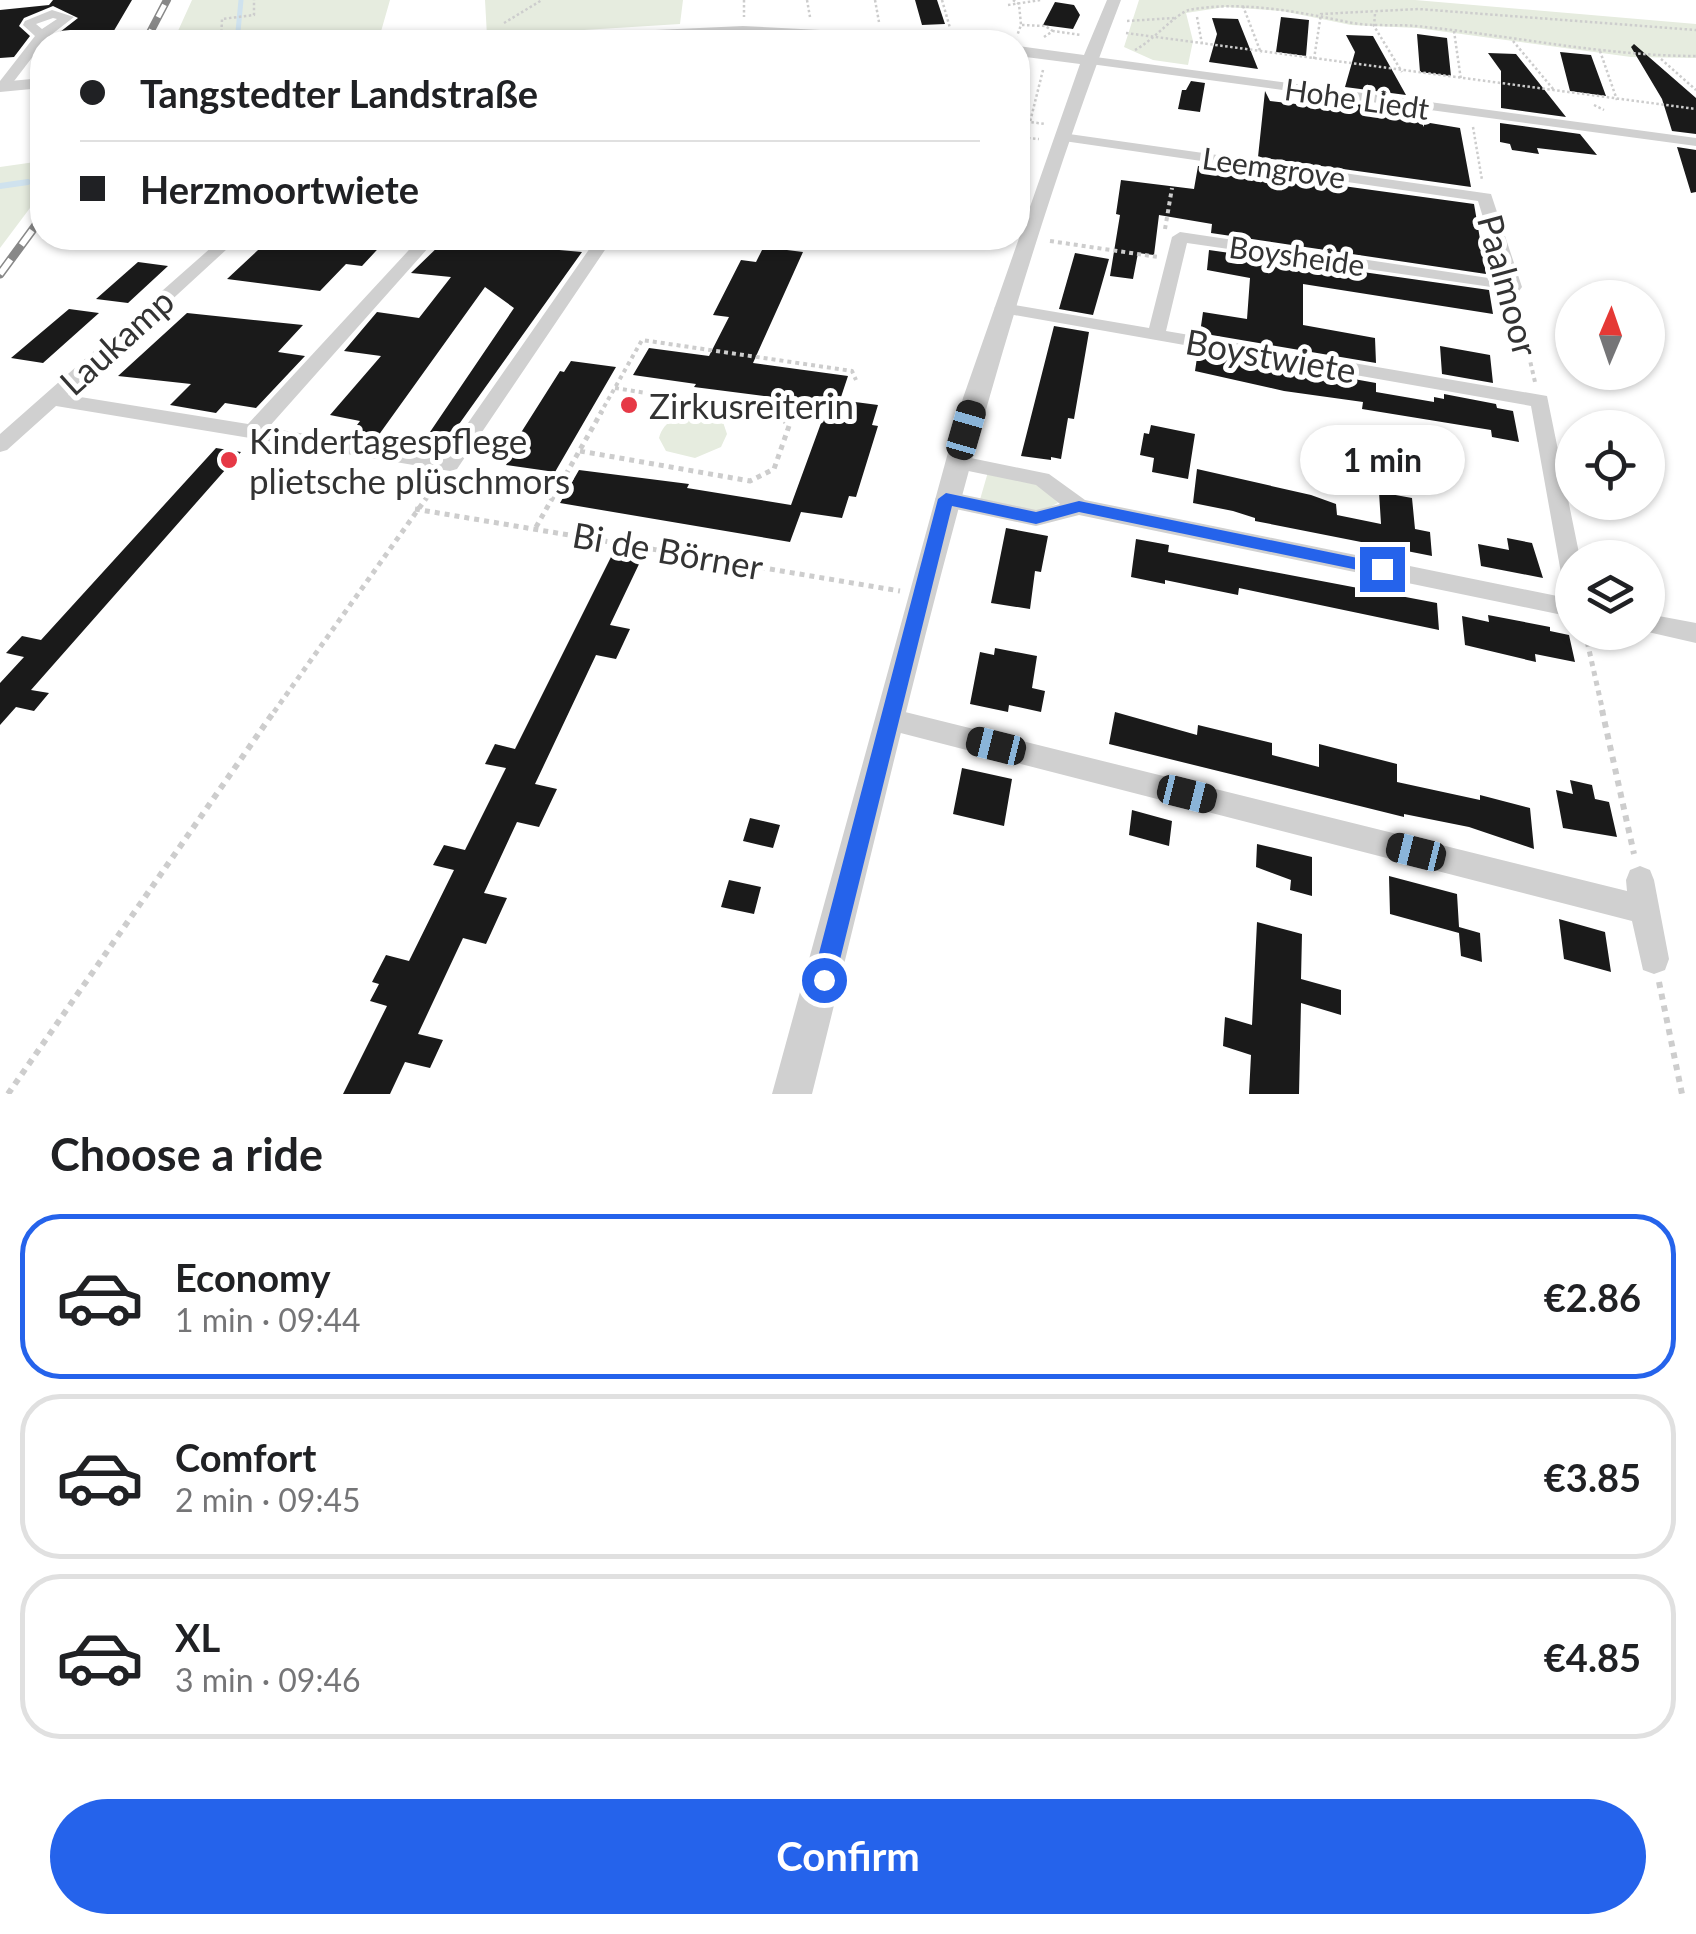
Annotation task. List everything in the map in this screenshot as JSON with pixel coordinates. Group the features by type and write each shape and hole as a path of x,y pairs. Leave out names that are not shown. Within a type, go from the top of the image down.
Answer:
{"street":[{"path":"1030,228 1064,132 1100,54 1114,0"},
{"name":"Hohe Liedt","path":"1030,48 1100,54 1471,114 1696,142"},
{"path":"2,87 30,50"},
{"path":"2,87 30,84"},
{"name":"Leemgrove","path":"1064,132 1486,197"},
{"name":"Paalmoor","path":"1486,197 1514,287"},
{"name":"Boysheide","path":"1156,335 1180,238 1514,287"},
{"name":"Laukamp","path":"0,445 218,250"},
{"path":"253,432 418,250"},
{"path":"50,400 253,432 445,471 597,250"},
{"path":"792,1094 956,462 1023,250"},
{"name":"Boystwiete","path":"1003,308 1540,401"},
{"name":"Paalmoor","path":"1540,401 1566,540"},
{"path":"956,462 1042,478 1079,506 1555,604"},
{"path":"946,499 1036,518 1079,506"},
{"path":"1665,628 1696,634"},
{"path":"889,719 1645,910"},
{"path":"1640,880 1654,959"}],"path":[{"path":"221,30 222,19 254,15 254,0"},
{"path":"490,30 542,0"},
{"path":"807,0 812,26"},
{"path":"874,0 881,30"},
{"path":"942,0 952,30"},
{"path":"1013,0 1019,4"},
{"path":"1008,5 1040,0"},
{"path":"1198,0 1214,6"},
{"path":"1018,30 1019,4"},
{"path":"1127,22 1174,18 1214,6 1243,6 1321,14 1418,9 1696,30"},
{"path":"1243,6 1261,53"},
{"path":"1321,14 1374,26 1454,31 1660,58 1696,56"},
{"path":"1314,60 1321,14"},
{"path":"1375,14 1374,26 1402,72"},
{"path":"1021,25 1045,26 1100,54 1116,57 1157,38 1174,18"},
{"path":"1196,18 1202,44"},
{"path":"1042,38 1052,31"},
{"path":"1454,31 1461,80"},
{"path":"1126,33 1696,108"},
{"path":"1513,41 1556,92"},
{"path":"1600,50 1617,100"},
{"path":"1036,58 1045,72 1030,122 1064,132"},
{"path":"1660,58 1696,90"},
{"path":"1439,77 1440,88"},
{"path":"1594,106 1604,110"},
{"name":"Paalmoor","path":"1471,114 1486,197"},
{"path":"1163,240 1172,188"},
{"path":"1030,237 1160,257"},
{"name":"Paalmoor","path":"1514,287 1540,401"},
{"path":"536,528 642,340 852,371 856,380"},
{"path":"578,451 750,480 774,469 790,426 777,414 615,388"},
{"path":"8,1094 445,471"},
{"name":"Bi de Börner","path":"415,509 920,594"},
{"path":"1588,650 1640,880"},
{"path":"1654,959 1682,1094"}],"shaded area":[{"path":"192,0 390,0 381,30 178,30"},
{"path":"485,0 683,0 680,24 584,30 487,30"},
{"path":"1139,0 1415,0 1696,24 1696,58 1631,57 1225,7 1186,13 1193,41 1188,65 1153,60 1124,47"},
{"path":"30,163 30,208 0,248 0,167"},
{"path":"696,413 723,422 727,434 721,447 695,458 666,451 659,438 668,423"},
{"path":"988,472 1039,482 1058,503 1037,513 979,503"}],"building":[{"path":"53,0 132,0 114,30 63,30 78,18 53,6 24,18 19,26 30,36 14,57 0,58 0,10 49,5"},
{"path":"915,0 937,0 945,24 922,25"},
{"path":"1055,2 1074,5 1080,15 1073,29 1043,25"},
{"path":"1281,17 1309,20 1306,56 1276,52"},
{"path":"1212,18 1238,19 1258,69 1209,62 1217,34"},
{"path":"1417,34 1447,38 1451,76 1420,72"},
{"path":"1346,35 1373,36 1406,95 1345,87 1355,52"},
{"path":"1634,44 1696,98 1696,134 1672,131 1662,99 1631,47"},
{"path":"1560,52 1591,55 1606,96 1570,91"},
{"path":"1488,53 1516,54 1566,117 1501,108 1501,71"},
{"path":"1191,81 1205,83 1200,112 1178,109 1182,90"},
{"path":"1265,91 1270,101 1339,109 1341,102 1416,112 1424,127 1424,122 1460,128 1471,187 1258,157"},
{"path":"1500,123 1580,134 1597,155 1537,148 1539,154 1512,150 1510,144 1500,142"},
{"path":"1677,147 1696,150 1696,192 1691,193"},
{"path":"1198,166 1474,204 1486,274 1211,233 1212,224 1159,215 1154,255 1138,253 1133,279 1110,276 1121,180 1194,189"},
{"path":"258,250 377,250 362,266 346,264 320,291 227,279"},
{"path":"435,250 582,252 452,434 430,432 514,308 485,287 378,436 351,433 360,421 330,415 381,356 344,351 377,312 419,318 451,277 411,273"},
{"path":"762,250 803,252 753,363 848,376 840,400 878,405 872,425 878,426 856,497 849,496 842,518 801,512 790,542 560,503 579,470 689,484 687,488 791,505 828,404 633,375 649,348 709,356 729,317 713,315 741,260 756,262"},
{"path":"1209,250 1489,290 1493,314 1303,284 1303,325 1375,338 1376,363 1200,333 1203,312 1247,319 1250,278 1207,270"},
{"path":"1075,253 1109,259 1093,315 1059,309"},
{"path":"138,262 168,266 128,303 96,299"},
{"path":"69,309 99,313 43,363 11,358"},
{"path":"187,313 303,325 278,352 305,356 256,408 225,403 216,413 170,405 191,384 118,376"},
{"path":"1054,326 1089,332 1074,419 1068,418 1061,459 1021,456"},
{"path":"1440,346 1490,355 1493,383 1442,374"},
{"path":"1198,351 1376,383 1376,392 1434,402 1434,397 1444,399 1444,394 1496,404 1497,408 1513,411 1519,442 1492,437 1491,430 1362,409 1363,402 1284,391 1195,371"},
{"path":"571,361 616,367 555,472 506,465 515,450 510,450 560,371 564,372"},
{"path":"1151,425 1195,434 1188,479 1152,472 1154,458 1140,455 1144,433 1149,434"},
{"path":"216,448 241,452 31,690 49,693 34,711 16,707 0,725 0,683 24,657 6,653 22,636 41,640"},
{"path":"1197,469 1311,495 1336,504 1337,515 1381,524 1379,492 1412,498 1415,529 1430,532 1432,556 1255,521 1233,511 1193,503"},
{"path":"1006,528 1048,536 1041,572 1035,571 1030,609 991,603"},
{"path":"1507,538 1532,543 1543,578 1481,566 1478,544 1509,550"},
{"path":"1136,539 1169,545 1168,552 1437,603 1439,630 1239,588 1238,595 1131,577"},
{"path":"611,557 640,562 610,625 630,629 616,659 596,655 535,784 557,789 539,827 517,822 484,893 507,898 486,944 463,938 418,1034 443,1040 430,1068 405,1062 390,1094 343,1094 387,1006 370,1001 379,984 372,982 386,955 409,961 454,870 433,865 444,845 465,850 506,768 485,764 495,744 515,749"},
{"path":"1488,615 1550,627 1555,632 1555,650 1572,650 1575,662 1535,654 1536,662 1465,645 1462,616 1489,622"},
{"path":"995,648 1037,656 1032,688 1045,691 1041,712 1009,705 1008,712 970,704 980,652 994,655"},
{"path":"1115,712 1197,735 1198,725 1272,743 1272,755 1319,767 1319,744 1397,764 1397,782 1480,800 1480,795 1530,808 1534,849 1469,827 1404,817 1109,744"},
{"path":"962,768 1012,779 1004,826 953,814"},
{"path":"1570,780 1592,785 1595,799 1609,802 1617,837 1563,828 1556,790 1573,794"},
{"path":"1132,810 1172,821 1169,846 1129,835"},
{"path":"750,818 780,825 773,848 743,841"},
{"path":"1257,844 1312,857 1312,896 1290,890 1291,880 1256,867"},
{"path":"1389,876 1457,894 1459,927 1480,933 1482,962 1461,956 1459,933 1390,914"},
{"path":"729,880 761,887 754,914 721,907"},
{"path":"1559,919 1605,932 1611,972 1564,959"},
{"path":"1257,922 1302,934 1301,979 1341,990 1341,1015 1301,1003 1299,1094 1249,1094 1251,1055 1223,1046 1225,1017 1252,1025"}],"waterway":[{"path":"238,30 241,0"},
{"path":"0,186 28,182"}],"railway":[{"path":"151,30 167,0"},
{"path":"0,274 30,233"}],"place":[{"name":"Zirkusreiterin","path":"629,405"},
{"name":"Kindertagespflege plietsche plüschmors","path":"229,460"}],"route":[{"path":"824,980 946,499 1036,518 1079,506 1382,569"}]}
